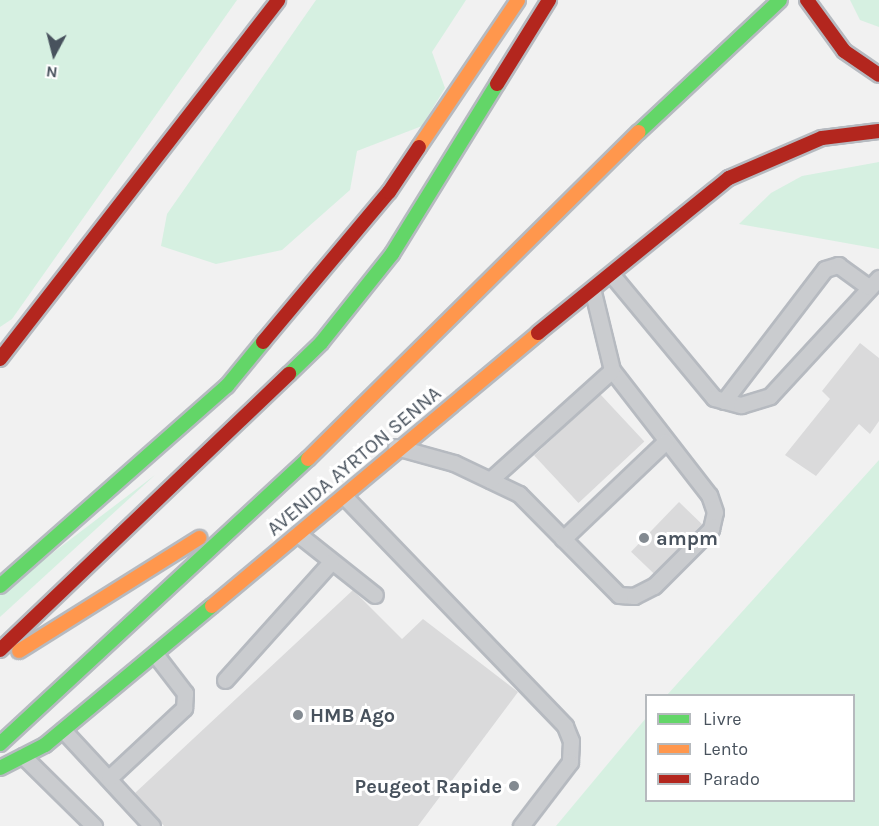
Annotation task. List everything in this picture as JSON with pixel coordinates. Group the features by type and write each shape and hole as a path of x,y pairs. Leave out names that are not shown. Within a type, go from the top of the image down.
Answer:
{"highway":[{"path":"0,359 278,0"},
{"path":"0,586 227,386 388,192 518,0"},
{"path":"0,650 321,343 392,254 549,0"},
{"name":"AVENIDA AYRTON SENNA","path":"0,744 274,492 513,252 780,0"},
{"path":"807,0 844,51 879,75"},
{"path":"812,0 853,34"},
{"name":"AVENIDA AYRTON SENNA","path":"0,768 63,730 344,496 396,447 593,292 729,178 822,138 879,131"},
{"path":"0,663 274,492"}],"lane":[{"path":"612,275 714,398 724,401 741,405 770,396 873,282 838,265 825,269 724,401"},
{"path":"396,447 490,480 519,494 619,595 634,596 654,586 711,529 715,512 709,495 664,442 612,370 593,292"},
{"path":"490,480 612,370"},
{"path":"563,540 664,442"},
{"path":"344,496 565,726 571,741 570,762 521,826"},
{"path":"298,534 375,595"},
{"path":"225,680 332,562"},
{"path":"109,778 184,708 185,693 155,654"},
{"path":"63,730 152,826"},
{"path":"22,756 94,826"}],"green space":[{"path":"0,0 237,0 12,319 0,327"},
{"path":"316,0 466,0 432,52 445,88 422,126 357,151 350,190 282,250 216,264 161,246 167,214"},
{"path":"850,0 879,0 879,27 860,20"},
{"path":"879,162 879,249 739,224 771,193 802,176"},
{"path":"879,460 879,826 556,826 645,719 645,802 855,802 855,694 668,694"},
{"path":"155,475 0,617 0,593"}],"building":[{"path":"860,343 879,358 879,421 870,434 859,424 816,476 785,455 830,399 822,391"},
{"path":"600,394 644,442 579,503 534,455"},
{"path":"679,502 702,524 654,574 631,552"},
{"path":"353,590 402,639 423,619 518,692 418,826 164,826 135,793"}],"traffic: fast":[{"path":"639,132 780,0"},
{"path":"289,374 321,343 392,254 497,84"},
{"path":"0,586 227,386 263,342"},
{"path":"0,744 308,459"},
{"path":"0,768 45,745 212,606"}],"traffic: slow":[{"path":"419,147 518,0"},
{"path":"308,459 639,132"},
{"path":"212,606 538,333"},
{"path":"19,651 199,538"}],"traffic: jam":[{"path":"0,359 278,0"},
{"path":"497,84 549,0"},
{"path":"807,0 844,51 879,75"},
{"path":"538,333 729,178 822,138 879,131"},
{"path":"263,342 389,192 419,147"},
{"path":"0,650 289,374"}],"place":[{"name":"ampm","path":"644,538"},
{"name":"HMB Ago","path":"298,715"},
{"name":"Peugeot Rapide","path":"514,786"}]}
